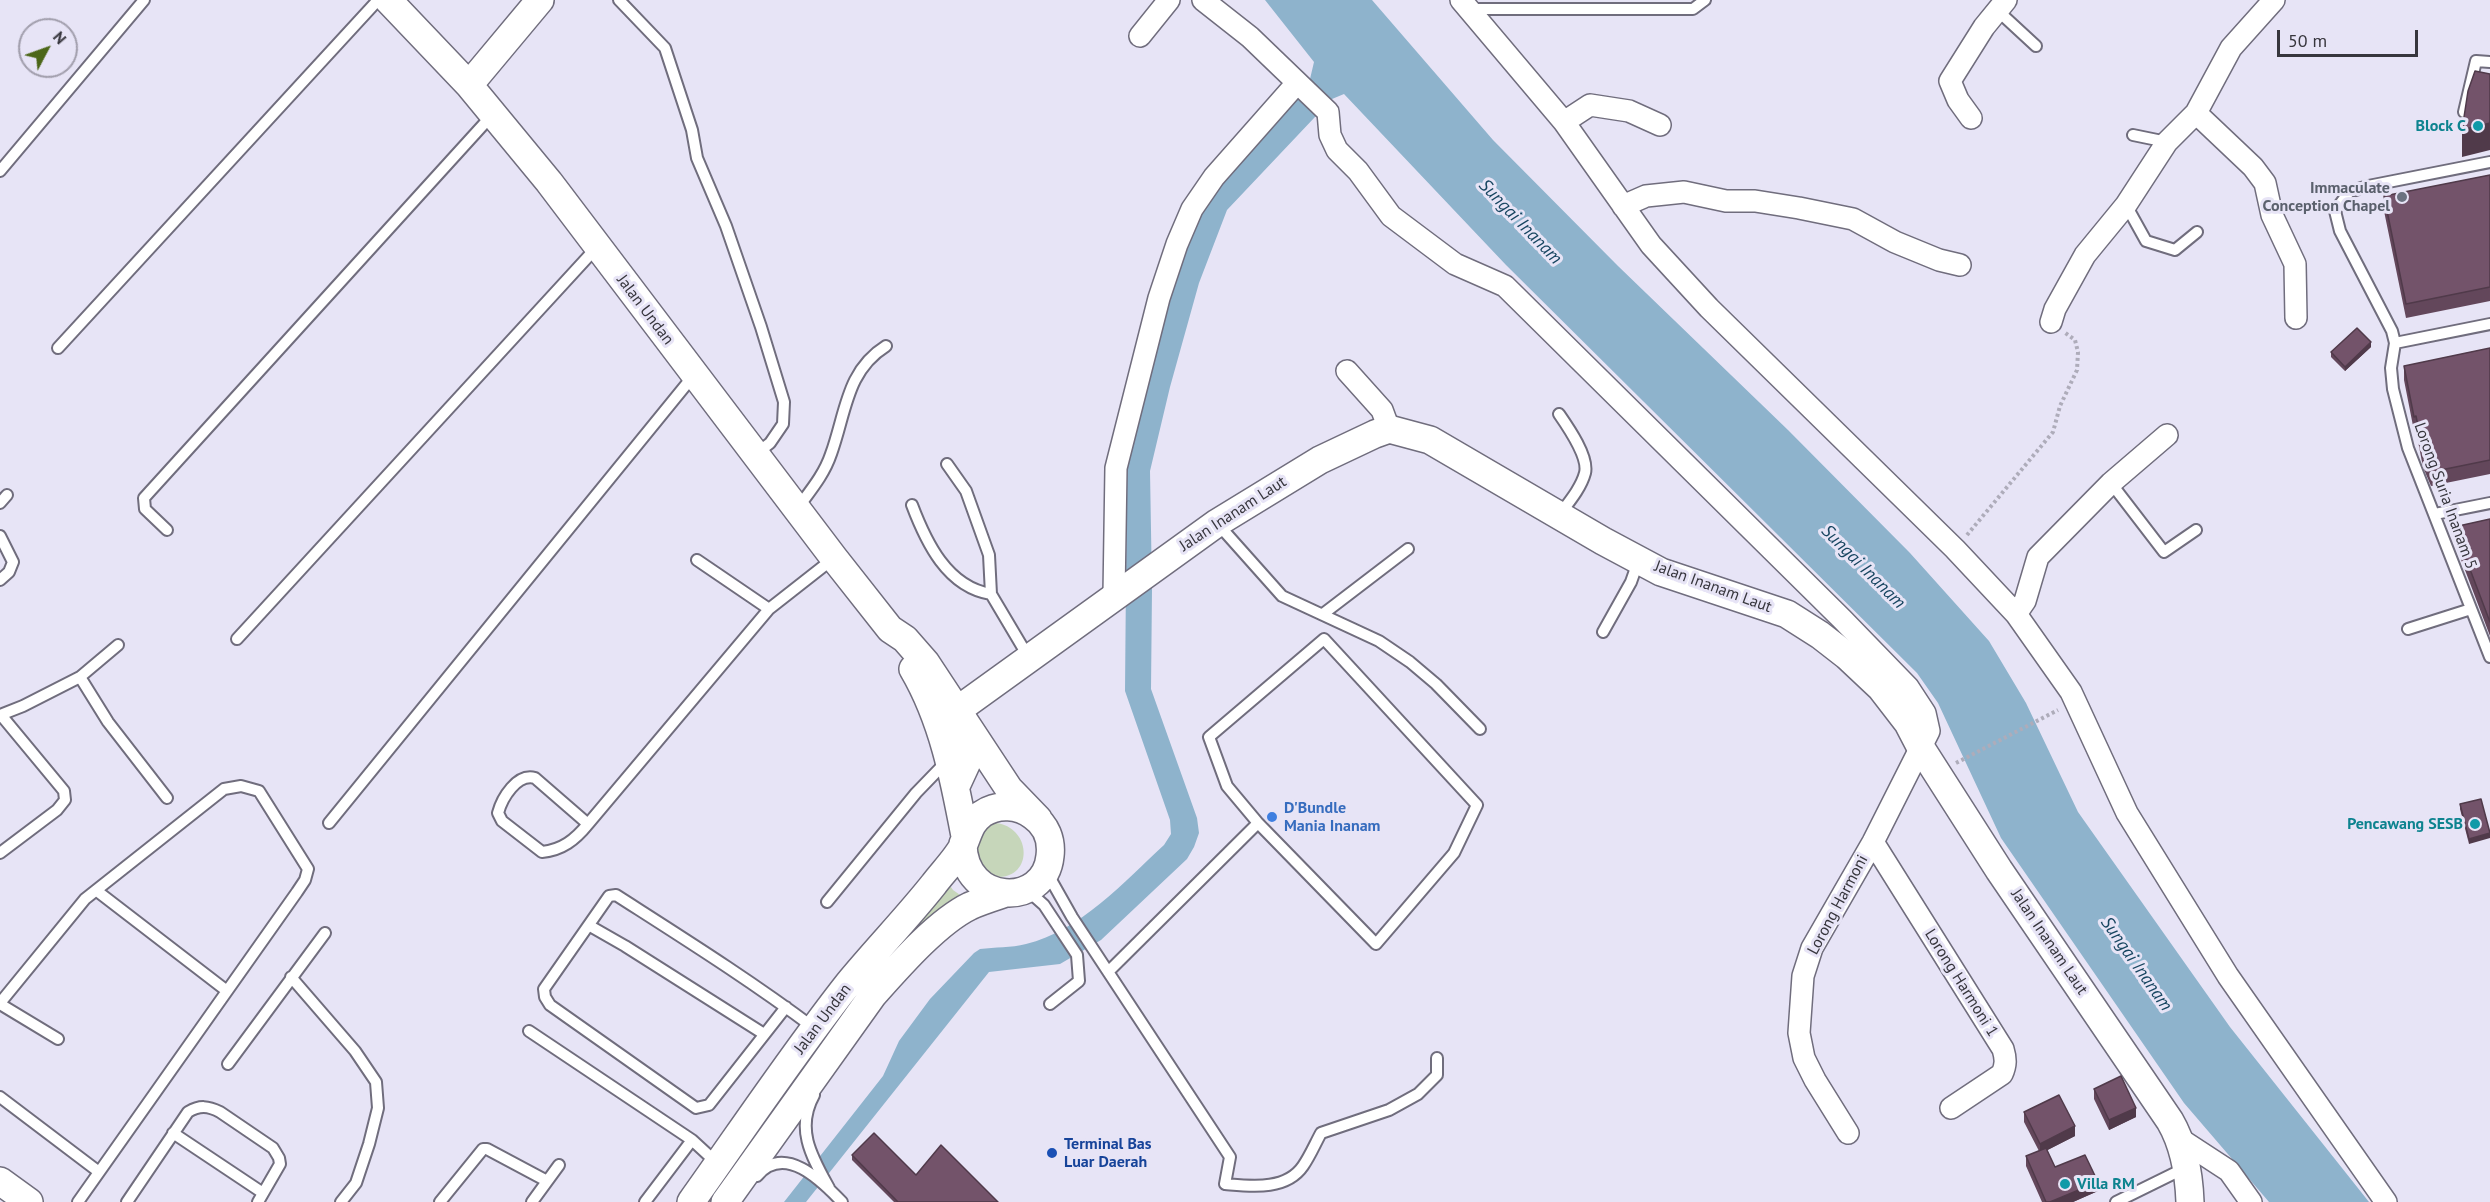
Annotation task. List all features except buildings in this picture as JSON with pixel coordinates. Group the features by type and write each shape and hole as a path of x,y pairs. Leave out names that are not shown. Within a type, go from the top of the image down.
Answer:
{"street":[{"name":"Jalan Undan","path":"388,0 494,114 890,629 897,646 927,694 939,724 956,786 966,865 972,876 987,888 1016,891"},
{"path":"469,85 540,0"},
{"path":"1140,36 1169,0"},
{"path":"1114,595 1116,468 1159,298 1177,244 1192,209 1214,177 1297,83 1250,37 1203,0"},
{"path":"2053,316 2085,255 2126,205 2167,142 2196,113 2231,48 2274,0"},
{"path":"1464,4 1564,122 1651,245 1709,308 1955,549 2016,614 2071,692 2127,813 2228,976 2386,1202"},
{"path":"1971,118 1958,100 1950,81 1984,27 2001,5"},
{"name":"Lorong Harmoni","path":"1297,83 1328,112 1330,135 1337,150 1358,171 1391,216 1455,264 1505,286 1842,618 1908,687 1925,713 1929,731 1873,842 1812,948 1803,976 1799,1033 1804,1058 1848,1133"},
{"path":"1564,122 1590,105 1629,111 1660,125"},
{"path":"2196,113 2253,167 2265,183 2272,215 2295,264 2296,318"},
{"path":"1623,206 1646,196 1684,192 1726,201 1755,201 1799,208 1853,219 1895,242 1939,260 1960,265"},
{"path":"1347,370 1382,410 1389,429"},
{"name":"Jalan Inanam Laut","path":"959,709 1216,523 1320,460 1389,429 1430,440 1603,541 1661,572 1787,614 1820,635 1881,688 1908,723 1921,748 1999,870 2180,1139 2189,1178 2190,1202"},
{"path":"2016,614 2025,601 2038,557 2110,483 2167,435"},
{"name":"Jalan Undan","path":"725,1202 868,1015 896,969 944,925 969,906 1016,891 1037,881 1046,870 1050,857 1050,843 1046,830 1009,789 959,709 926,663 905,639 890,629"},
{"path":"956,786 968,760 954,721 954,714 959,709"},
{"name":"Jalan Undan","path":"691,1202 848,984 932,886 978,818 998,807 1012,806 1027,811 1038,819"},
{"name":"Lorong Harmoni 1","path":"1873,842 2002,1049 2005,1058 2002,1074 1951,1108"},
{"path":"2180,1139 2229,1171 2251,1202"},
{"path":"0,1181 29,1202"}],"lane":[{"path":"0,171 144,0"},
{"path":"58,348 378,0"},
{"path":"619,0 665,48 692,130 697,158 726,226 784,402 783,424 770,443 756,454"},
{"path":"1464,4 1693,9 1706,0"},
{"path":"2001,5 2036,46"},
{"path":"2464,112 2476,61 2490,62"},
{"path":"167,530 145,509 144,498 494,114"},
{"path":"2133,135 2167,142"},
{"path":"2490,162 2368,186 2349,192 2335,211 2340,231 2392,331 2395,343 2490,324"},
{"path":"2126,205 2146,241 2175,250 2197,231"},
{"path":"237,639 597,247"},
{"name":"Lorong Suria Inanam 5","path":"2395,343 2391,368 2408,448 2490,657"},
{"path":"797,509 820,478 831,456 848,397 862,365 886,346"},
{"path":"329,823 694,375"},
{"path":"1559,414 1577,443 1586,471 1581,483 1560,514"},
{"path":"947,464 966,491 989,555 990,594 1029,658"},
{"path":"2110,483 2164,552 2196,530"},
{"path":"2435,514 2490,503"},
{"path":"912,505 925,540 945,566 962,584 976,592 990,594"},
{"path":"1216,523 1282,596 1379,641 1410,662 1436,684 1480,729"},
{"path":"0,536 13,562 9,572 0,580"},
{"path":"1323,614 1408,549"},
{"path":"588,824 536,778 529,776 523,778 503,798 498,813 502,821 542,852 556,850 576,838 588,824 769,609 834,558"},
{"path":"1603,632 1631,582 1639,559"},
{"path":"698,560 769,609"},
{"path":"2408,629 2471,609"},
{"path":"1324,639 1477,805 1454,853 1376,944 1258,823 1227,786 1209,737 1324,639"},
{"path":"0,853 57,810 65,800 64,790 0,715 80,677 118,645"},
{"path":"80,677 108,722 167,798"},
{"path":"827,902 916,793 948,760"},
{"path":"58,1039 0,1004 74,910 224,789 241,786 259,791 308,869 305,880 78,1202"},
{"path":"1109,971 1258,823"},
{"path":"1046,870 1072,917 1230,1157 1225,1184 1262,1187 1287,1180 1302,1168 1321,1133 1352,1120 1389,1110 1418,1094 1437,1075 1437,1058"},
{"path":"97,891 227,991"},
{"path":"1016,891 1044,905 1077,954 1079,981 1050,1004"},
{"path":"786,1007 709,1105 696,1108 550,1005 545,997 544,989 609,896 616,895 786,1007 816,1029"},
{"path":"590,926 764,1034"},
{"path":"228,1064 325,933"},
{"path":"291,977 355,1051 376,1082 378,1108 369,1144 356,1182 341,1202"},
{"path":"529,1031 692,1140 718,1164"},
{"path":"829,1188 813,1158 804,1128 813,1098 837,1065"},
{"path":"0,1097 99,1172"},
{"path":"127,1202 173,1133 188,1112 195,1108 210,1107 273,1148 280,1164 260,1198 173,1133"},
{"path":"645,1202 692,1140"},
{"path":"440,1202 483,1149 547,1181"},
{"path":"736,1202 763,1169 779,1163 796,1164 829,1188 842,1202"},
{"path":"532,1202 559,1165"},
{"path":"2116,1202 2185,1168"}],"path":[{"path":"1955,549 2054,432 2060,406 2077,370 2078,352 2075,340 2053,316"},
{"path":"1948,766 2040,718"}],"green space":[{"path":"996,823 1007,826 1016,833 1024,850 1019,868 1012,874 1001,877 982,873 971,843 987,825"},
{"path":"948,883 963,897 781,1104 712,1202 704,1202 817,1043"}],"water":[{"name":"Sungai Inanam","path":"1265,0 1372,0 1493,140 1910,553 1989,641 2026,703 2078,812 2230,1027 2369,1202 2269,1202 2184,1103 2001,838 1938,703 1917,673 1506,265 1344,94 1332,99 1227,210 1199,283 1170,387 1150,471 1151,689 1197,818 1199,833 1194,847 1187,859 1101,940 1060,964 989,972 806,1202 784,1202 883,1076 899,1041 930,999 974,953 980,949 1026,944 1046,938 1065,928 1083,917 1117,889 1164,845 1171,834 1170,820 1125,691 1127,465 1174,274 1209,195 1310,79 1314,62"}],"place":[{"name":"Block C","path":"2478,126"},
{"name":"Immaculate Conception Chapel","path":"2402,197"},
{"name":"D'Bundle Mania Inanam","path":"1272,817"},
{"name":"Pencawang SESB","path":"2475,824"},
{"name":"Terminal Bas Luar Daerah","path":"1052,1153"},
{"name":"Villa RM","path":"2065,1184"}]}
